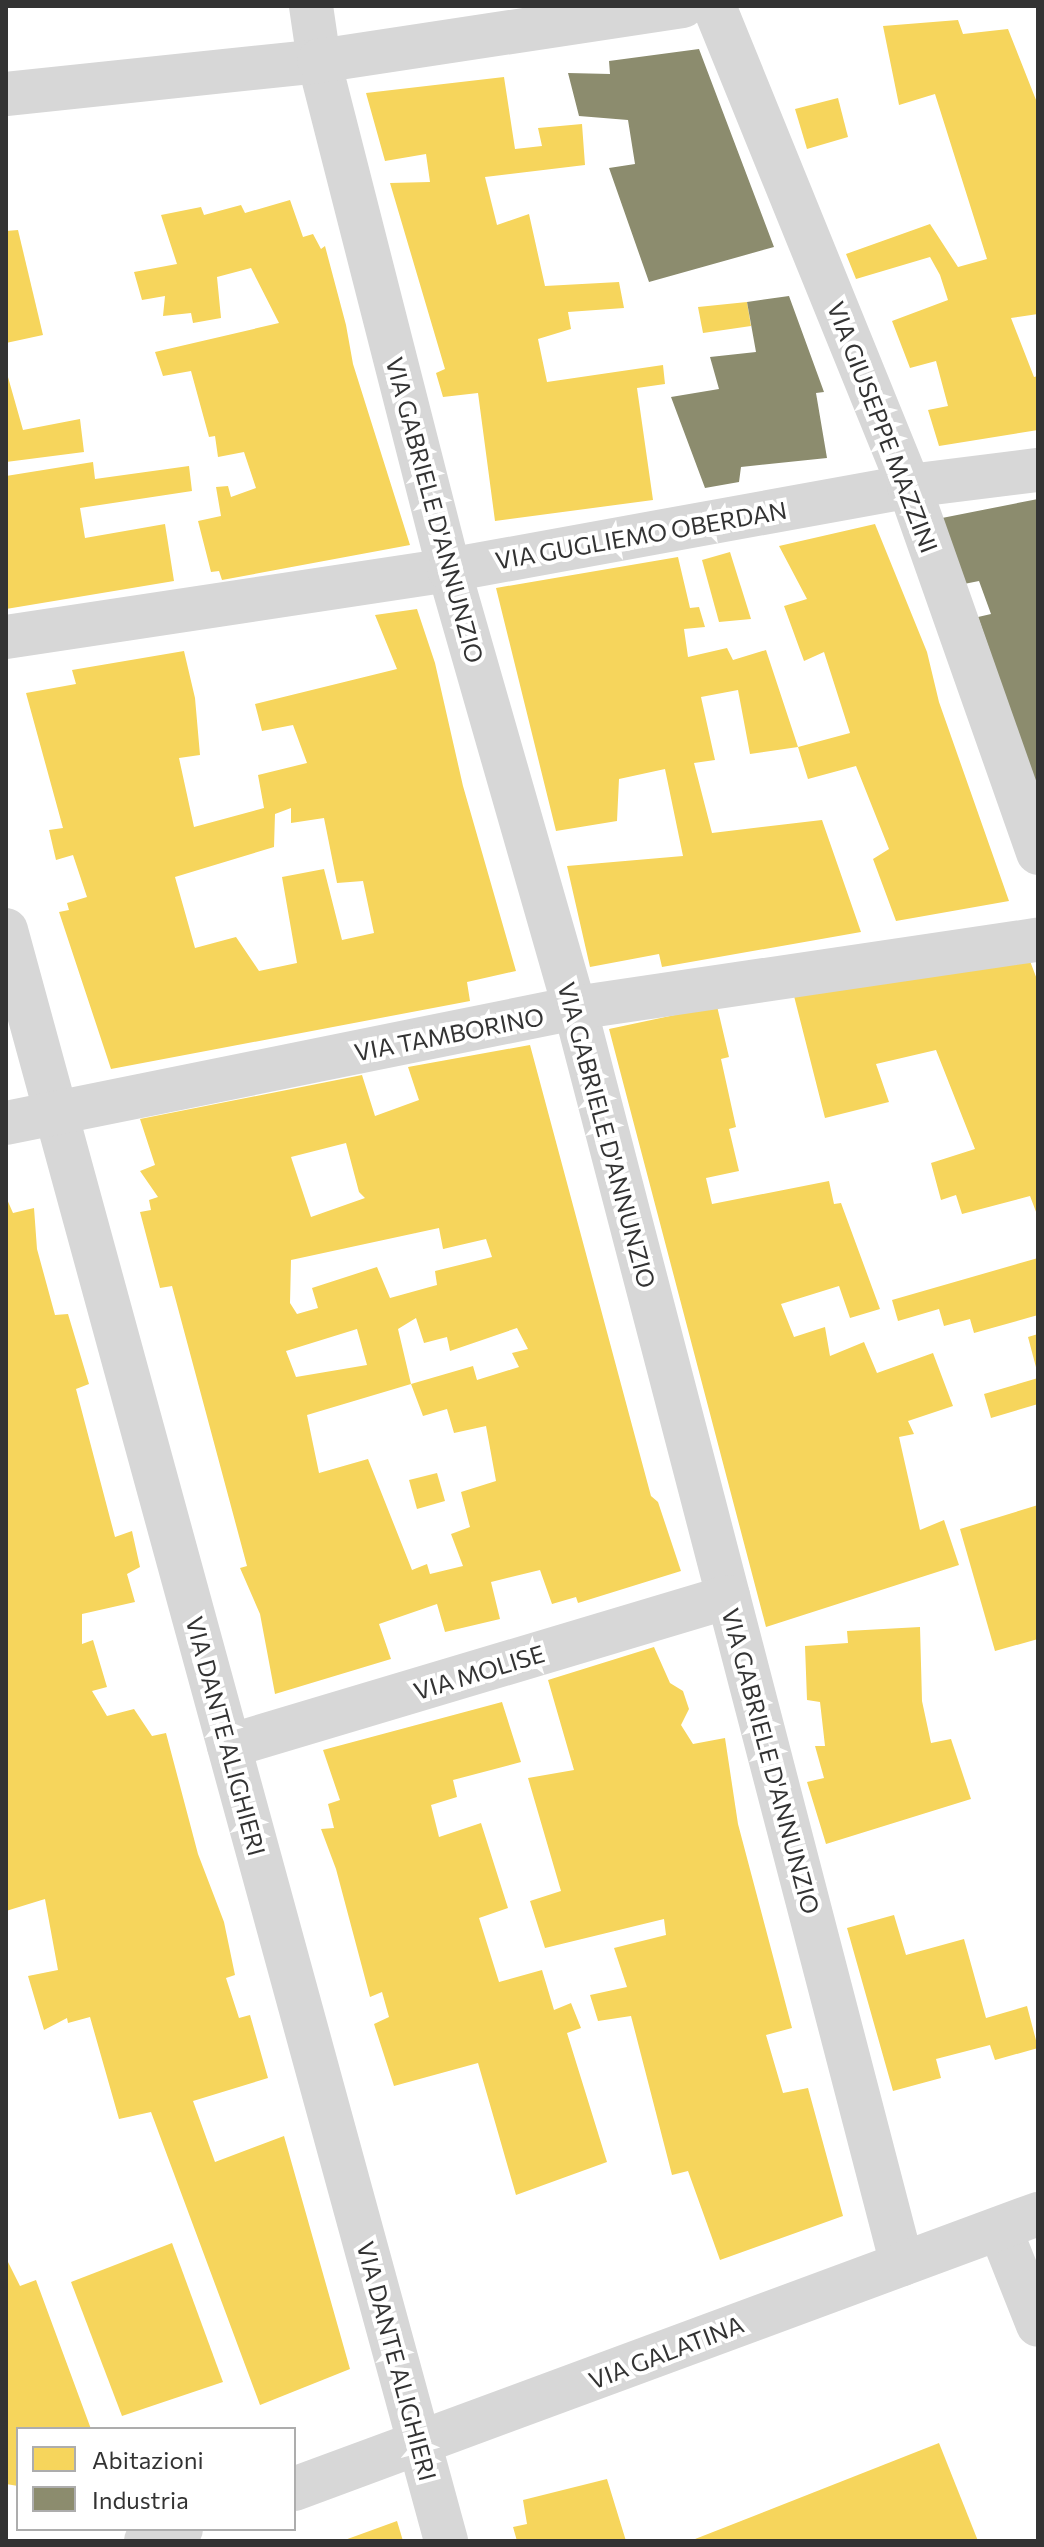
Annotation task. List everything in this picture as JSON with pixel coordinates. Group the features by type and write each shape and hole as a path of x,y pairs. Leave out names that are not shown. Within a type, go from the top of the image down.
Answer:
{"street":[{"name":"VIA GABRIELE D'ANNUNZIO","path":"311,6 319,61 449,570 575,1008 902,2264"},
{"path":"6,94 319,61 683,6"},
{"name":"VIA GIUSEPPE MAZZINI","path":"714,6 909,486 1038,853"},
{"name":"VIA GUGLIEMO OBERDAN","path":"6,637 449,570 909,486 1038,470"},
{"name":"VIA DANTE ALIGHIERI","path":"6,930 446,2541"},
{"name":"VIA TAMBORINO","path":"6,1123 575,1008 1038,940"},
{"name":"VIA MOLISE","path":"229,1746 728,1597"},
{"path":"1019,2222 1038,2325"},
{"name":"VIA GALATINA","path":"296,2488 1019,2222"},
{"path":"146,2541 175,2531"}],"building: Abitazioni":[{"path":"958,20 963,34 1008,29 1038,105 1038,314 1011,318 1034,377 1038,376 1038,430 939,446 928,410 948,406 936,361 910,368 892,321 948,300 940,275 930,257 856,279 846,254 930,224 958,267 987,259 935,94 899,105 883,26"},
{"path":"504,77 515,149 542,146 538,128 582,124 585,165 485,177 497,225 529,214 545,286 619,282 624,308 568,312 571,329 538,339 547,382 663,365 665,384 637,388 653,500 495,521 478,393 443,397 436,373 445,369 390,183 430,182 426,154 385,161 366,93"},
{"path":"838,98 848,137 807,149 795,109"},
{"path":"290,200 303,237 313,234 321,249 325,246 353,364 410,545 222,580 219,571 211,572 198,521 221,516 216,487 228,486 231,497 256,488 244,452 218,457 215,436 209,437 191,371 163,376 155,352 279,323 251,268 217,277 221,318 193,323 191,313 163,316 165,296 142,300 134,272 177,264 161,215 201,207 204,215 241,205 245,213"},
{"path":"18,230 43,335 6,343 6,231"},
{"path":"747,302 751,326 703,333 698,307"},
{"path":"6,370 23,430 80,419 84,452 6,462"},
{"path":"93,462 95,479 189,466 192,491 80,508 85,538 165,524 174,581 6,609 6,476"},
{"path":"875,524 927,652 939,702 1009,901 896,921 873,859 889,849 856,766 808,779 798,747 850,733 824,652 804,661 784,606 807,599 779,546"},
{"path":"730,552 751,619 719,622 702,560"},
{"path":"678,557 690,608 699,607 705,627 684,629 688,657 727,648 733,660 766,650 798,747 750,754 738,690 701,697 715,760 694,763 712,833 822,820 861,932 662,967 659,954 590,967 567,866 683,856 665,769 619,779 617,821 556,831 496,588"},
{"path":"417,609 435,663 463,786 516,971 467,982 470,1001 111,1069 59,912 69,910 67,903 87,897 73,855 56,860 49,830 63,828 26,693 76,684 72,670 184,651 195,698 200,755 179,758 194,827 264,808 258,775 307,763 293,725 262,731 255,704 397,669 375,615","holes":["291,808 291,823 324,818 337,883 363,881 374,933 342,940 324,869 282,877 297,963 259,971 236,937 195,948 175,877 274,847 275,814"]},
{"path":"1030,961 1038,982 1038,1217 1030,1196 962,1214 956,1195 941,1200 931,1163 975,1149 936,1050 876,1064 889,1102 825,1118 794,996"},
{"path":"717,1006 729,1057 721,1059 736,1127 729,1129 739,1171 706,1178 712,1204 829,1181 834,1204 841,1203 880,1309 850,1318 839,1286 781,1304 794,1337 825,1327 830,1356 864,1342 877,1373 933,1353 953,1406 908,1421 914,1434 899,1437 920,1530 944,1520 959,1565 766,1627 609,1029"},
{"path":"530,1045 651,1496 658,1502 681,1571 578,1603 576,1597 552,1604 540,1570 491,1582 500,1619 445,1632 437,1604 379,1624 391,1659 275,1694 260,1614 240,1568 247,1566 172,1286 160,1288 140,1212 151,1210 149,1200 158,1197 140,1171 155,1165 140,1119 362,1075 375,1116 419,1100 408,1067","holes":["346,1143 359,1192 365,1198 311,1217 291,1157","439,1228 443,1249 486,1239 492,1257 435,1271 437,1285 390,1298 377,1267 312,1288 318,1308 297,1314 290,1303 291,1260","416,1318 424,1343 447,1337 450,1351 517,1328 528,1349 512,1353 519,1367 477,1380 473,1366 411,1384 398,1329","357,1329 367,1365 296,1377 286,1351","411,1384 423,1416 447,1409 454,1433 486,1426 496,1481 461,1492 470,1527 451,1534 463,1566 430,1574 427,1564 412,1570 368,1459 319,1473 307,1415"]},
{"path":"6,1197 13,1213 34,1208 37,1249 55,1315 68,1314 89,1384 76,1389 115,1537 132,1531 140,1567 127,1574 135,1602 82,1614 82,1644 93,1640 107,1687 92,1691 107,1716 134,1709 152,1736 166,1733 198,1854 224,1922 235,1975 226,1978 239,2018 250,2015 268,2078 193,2101 215,2162 284,2136 350,2369 260,2405 151,2112 119,2119 90,2017 68,2023 67,2018 44,2030 28,1976 58,1970 45,1899 6,1911"},
{"path":"1038,1258 1038,1315 974,1333 970,1319 944,1326 939,1309 898,1321 892,1300"},
{"path":"1038,1334 1038,1371 1037,1371 1028,1337"},
{"path":"1038,1378 1038,1404 991,1418 984,1394"},
{"path":"437,1473 445,1501 417,1509 409,1480"},
{"path":"1038,1505 1038,1639 995,1651 960,1529"},
{"path":"920,1627 922,1701 931,1743 951,1739 971,1799 826,1844 807,1782 824,1778 815,1746 825,1746 820,1702 807,1700 805,1646 848,1643 847,1631"},
{"path":"654,1647 670,1683 683,1691 689,1709 681,1725 693,1744 725,1738 738,1824 792,2028 766,2035 783,2093 808,2088 843,2216 720,2260 688,2171 672,2175 631,2016 598,2021 590,1995 627,1987 614,1948 666,1935 664,1919 545,1948 530,1901 561,1891 528,1778 574,1770 548,1680"},
{"path":"502,1702 521,1762 453,1780 457,1797 431,1805 439,1837 481,1823 508,1908 479,1918 499,1982 542,1970 554,2010 571,2003 581,2028 567,2033 607,2162 516,2195 478,2063 394,2086 374,2024 389,2017 382,1992 370,1997 336,1869 321,1829 334,1828 328,1804 340,1800 323,1750"},
{"path":"894,1915 906,1955 964,1939 986,2018 1027,2006 1038,2048 995,2060 990,2045 936,2059 941,2078 893,2091 847,1928"},
{"path":"172,2243 223,2382 122,2416 71,2282"},
{"path":"6,2258 20,2286 36,2280 90,2427 16,2427 16,2486 6,2484"},
{"path":"939,2443 978,2541 690,2541"},
{"path":"607,2479 626,2541 517,2541 513,2527 527,2524 523,2500"},
{"path":"397,2521 403,2541 342,2541"}],"building: Industria":[{"path":"699,49 774,247 649,282 609,168 635,164 628,120 579,116 568,73 610,74 609,61"},
{"path":"789,296 824,392 816,393 827,458 741,467 739,482 705,488 671,397 719,389 710,357 756,352 747,302"},
{"path":"1038,499 1038,792 978,617 991,614 979,581 964,584 942,518"}]}
